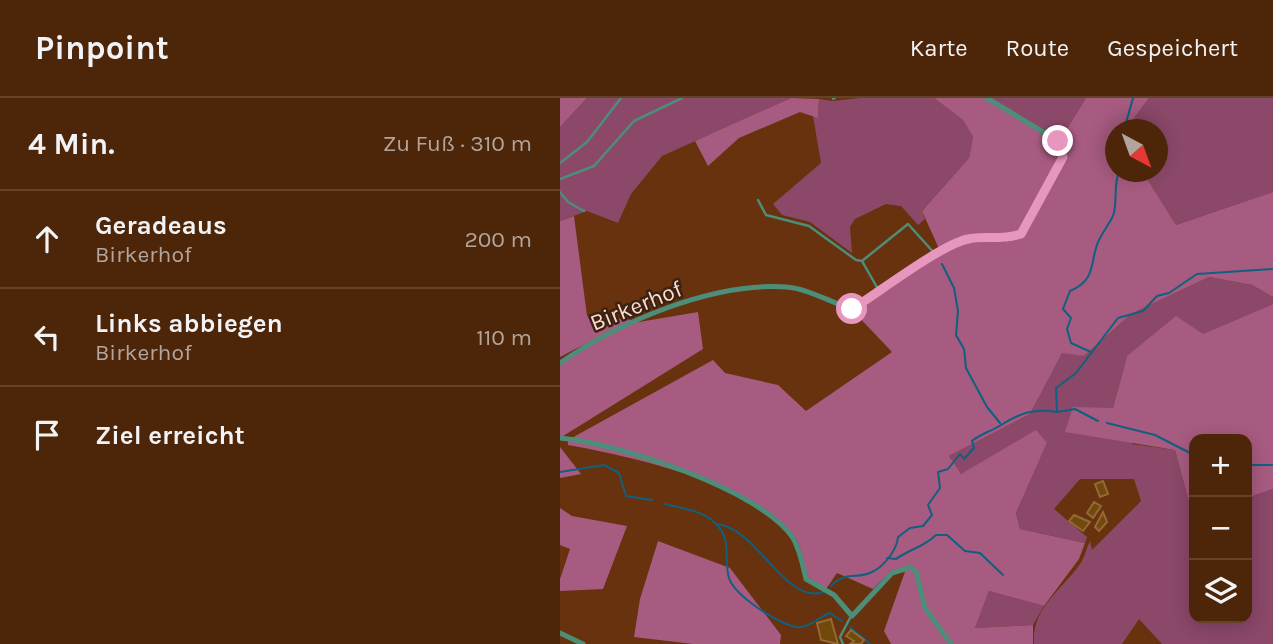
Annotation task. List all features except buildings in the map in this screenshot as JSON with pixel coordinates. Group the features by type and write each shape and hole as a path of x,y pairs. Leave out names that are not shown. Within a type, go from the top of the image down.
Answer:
{"street":[{"name":"Birkerhof","path":"560,363 584,346 655,312 722,293 787,287 852,309 936,255 968,239 1002,240 1021,234 1063,157 1058,141 987,98"},
{"path":"560,438 634,453 744,500 791,536 806,579 834,595 852,616 892,573 908,566 916,572 925,608 951,644"},
{"path":"560,633 583,644"}],"lane":[{"path":"560,163 587,142 621,98"},
{"path":"560,178 594,166 634,121 682,98"},
{"path":"560,192 568,202 584,211"},
{"path":"758,200 765,215 809,226 856,260 862,261 908,224 936,255"},
{"path":"862,261 880,292"},
{"path":"843,644 840,637 852,616"}],"shaded area":[{"path":"560,98 587,98 560,127"},
{"path":"587,98 791,98 662,156 631,194 618,223 587,211 560,221 560,127"},
{"path":"791,98 819,99 818,118 800,112 739,138 708,166 695,141"},
{"path":"860,98 934,98 963,120 973,137 969,158 922,211 925,219 918,225 901,206 886,204 855,219 850,227 852,253 810,222 782,215 773,204 821,163 813,116 818,117 819,99 832,101"},
{"path":"934,98 984,98 1056,142 1061,157 1020,233 1002,239 968,237 940,251 922,211 969,158 973,137 963,120"},
{"path":"991,98 1086,98 1060,140"},
{"path":"1086,98 1149,98 1134,119 1105,119 1105,182 1149,182 1176,225 1273,192 1273,297 1252,285 1209,277 1131,314 1084,356 1062,353 1030,414 949,456 961,474 1036,430 1047,443 1016,513 1020,529 1085,543 1079,559 1044,606 989,591 975,628 1033,625 1033,644 891,644 884,631 907,566 891,571 873,589 837,573 826,589 808,578 795,537 777,518 752,502 690,475 568,445 568,440 713,360 725,373 778,385 806,411 892,352 854,312 937,256 969,240 1003,242 1022,235 1065,158 1060,140"},
{"path":"1149,98 1273,98 1273,192 1176,225 1149,182 1168,182 1168,119 1134,118"},
{"path":"574,216 587,316 632,320 560,357 560,221"},
{"path":"1209,277 1252,285 1273,297 1273,304 1202,335 1127,356 1113,408 1132,444 1175,450 1189,502 1189,623 1252,623 1252,496 1273,489 1273,644 1162,644 1139,619 1122,644 1034,644 1034,631 1043,609 1082,561 1090,541 1092,550 1141,501 1134,479 1080,479 1054,509 1087,537 1085,543 1020,529 1016,513 1047,443 960,474 949,456 1030,414 1062,352 1084,356 1131,314"},
{"path":"1273,304 1273,489 1252,496 1252,434 1189,434 1189,502 1175,450 1065,432 1073,407 1113,408 1127,356 1176,316 1203,334"},
{"path":"698,312 703,349 560,438 560,361 633,323"},
{"path":"560,447 581,474 560,478"},
{"path":"560,508 572,516 627,526 603,589 560,591 560,579 570,549 560,545"},
{"path":"658,541 730,568 781,635 780,644 693,644 634,637 640,599"},
{"path":"989,591 1044,606 1033,625 975,628"}],"waterway":[{"path":"1127,119 1133,98"},
{"path":"1091,352 1071,343 1067,329 1071,318 1063,309 1070,291 1089,275 1099,240 1113,216 1116,182"},
{"path":"942,264 954,288 958,311 956,335 964,349 966,368 987,407 1000,423"},
{"path":"831,586 842,578 866,574 877,569 890,557 898,537 910,528 923,526 932,515 928,505 940,488 938,472 948,469 960,454 964,459 974,448 972,441 1021,415 1034,411 1057,412 1056,388 1076,373 1118,318 1143,311 1157,296 1169,293 1197,274 1273,269"},
{"path":"1057,412 1075,409 1098,421"},
{"path":"1107,423 1155,435 1189,452"},
{"path":"560,472 604,465 619,473 626,496 652,500"},
{"path":"1252,465 1273,465"},
{"path":"665,504 699,513 721,529 726,542 729,578 739,593 758,608 796,627 809,625 830,613 842,621"},
{"path":"718,524 732,529 746,539 797,588 810,593 823,592"},
{"path":"887,558 896,559 936,535 947,535 965,551 980,553 1003,575"},
{"path":"850,627 870,644"}],"route":[{"path":"852,309 936,255 968,239 1002,240 1021,234 1063,157 1058,141"}]}
